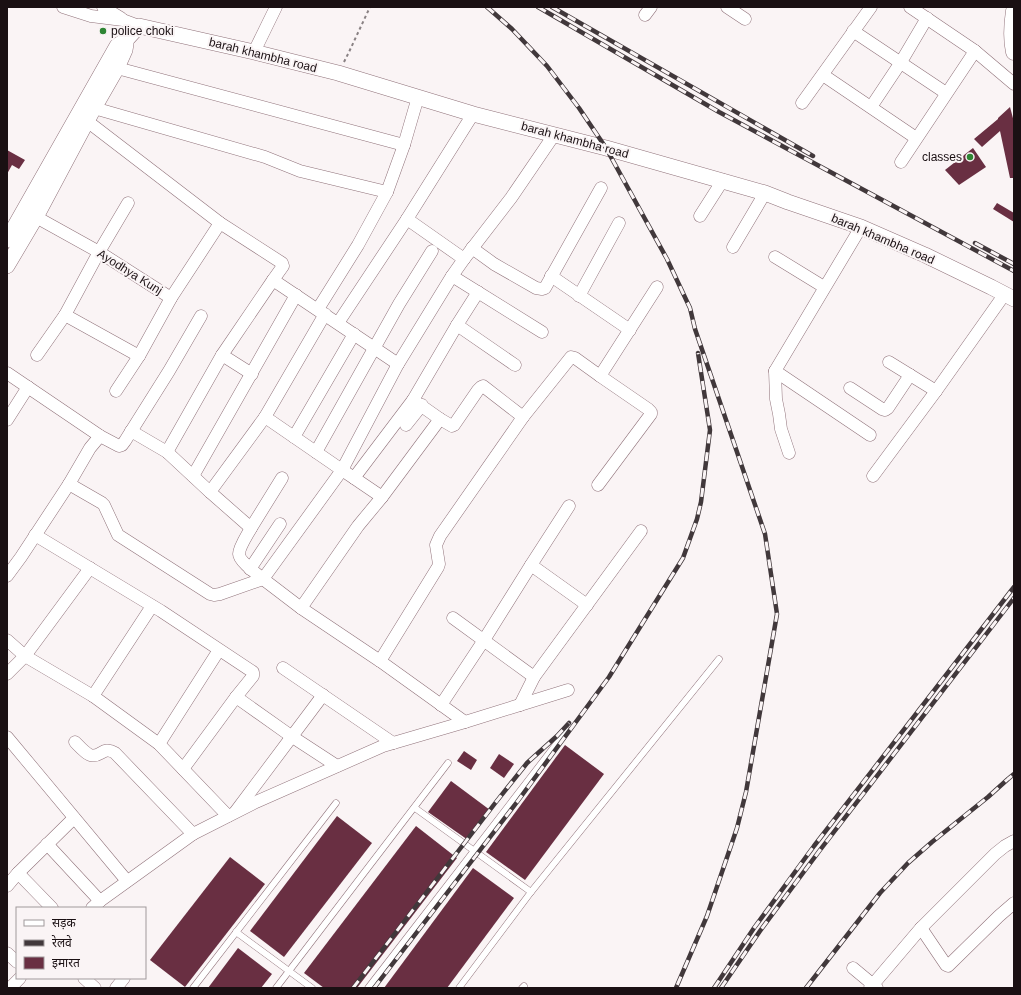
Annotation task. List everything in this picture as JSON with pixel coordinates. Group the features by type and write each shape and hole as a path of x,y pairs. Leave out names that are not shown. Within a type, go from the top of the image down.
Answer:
{"main road":[{"path":"1014,11 1012,20 1014,52"}],"street":[{"name":"barah khambha road","path":"63,7 91,16 123,20"},
{"name":"barah khambha road","path":"103,7 123,20 139,26 338,73 473,114 723,180 765,193 861,227 925,255 1009,297"},
{"path":"254,52 276,7"},
{"path":"727,7 745,19"},
{"path":"802,103 871,7"},
{"path":"910,7 975,50 1014,84"},
{"path":"871,107 901,62 927,18"},
{"path":"7,240 117,46 127,39 139,26"},
{"path":"853,31 946,93"},
{"path":"7,266 36,217 117,68 125,50 127,39"},
{"path":"900,162 975,50"},
{"path":"117,68 404,146"},
{"path":"823,75 916,138"},
{"path":"210,492 265,417 387,192 404,146 418,97"},
{"path":"91,114 265,157 300,171 387,192"},
{"path":"91,114 220,224 282,263 283,266 222,355 167,452"},
{"path":"338,323 407,219 473,114"},
{"path":"69,484 104,505 118,535 210,594 220,594 262,579 342,470 398,364 452,276 511,198 554,135"},
{"path":"700,216 723,180"},
{"path":"472,248 494,264 542,290 545,288 601,188"},
{"path":"733,247 765,193"},
{"path":"38,356 65,314 128,203"},
{"name":"Ayodhya Kunj","path":"36,217 100,252 171,298 139,356 116,391"},
{"path":"407,219 464,259"},
{"path":"579,296 619,223"},
{"path":"171,298 220,224"},
{"path":"789,453 781,429 776,399 775,371 861,227"},
{"path":"316,452 374,347 432,251"},
{"path":"775,257 824,287"},
{"path":"452,276 542,332"},
{"path":"551,276 630,330"},
{"path":"273,280 398,364"},
{"path":"600,376 657,287"},
{"path":"406,426 457,325 478,292"},
{"path":"193,476 296,295"},
{"path":"873,476 936,391 1009,297"},
{"path":"65,314 139,356"},
{"path":"7,373 100,436 119,446 122,445 169,371 201,316"},
{"path":"457,325 515,365"},
{"path":"294,437 354,334"},
{"path":"222,355 252,374"},
{"path":"380,661 438,567 439,564 436,545 440,536 523,416 571,357 575,358 651,412 650,417 598,485"},
{"path":"889,362 936,391"},
{"path":"775,371 870,435"},
{"path":"850,388 885,410 888,408 910,375"},
{"path":"417,403 450,425 454,425 478,390 483,386 523,416"},
{"path":"7,420 28,387"},
{"path":"354,478 417,403"},
{"path":"265,417 382,497"},
{"path":"301,608 358,526 382,497 440,419"},
{"path":"131,431 167,452 251,528"},
{"path":"7,576 69,484 90,448 100,436"},
{"path":"282,478 251,528 239,553 240,558 262,579 301,608 380,661 465,722"},
{"path":"441,705 569,506"},
{"path":"250,568 280,524"},
{"path":"520,705 534,677 641,531"},
{"path":"34,535 152,606 253,672 253,676 182,768"},
{"path":"531,564 587,605"},
{"path":"7,674 25,656 90,568"},
{"path":"93,696 152,606"},
{"path":"453,618 534,677"},
{"path":"7,640 25,656 93,696 159,744 231,815"},
{"path":"159,744 219,650"},
{"path":"283,668 393,743"},
{"path":"47,844 96,905 193,834 256,802 383,746 568,690"},
{"path":"231,815 323,695"},
{"path":"236,697 336,766"},
{"path":"7,737 127,882"},
{"path":"75,742 92,756 107,750 111,750 115,753 193,834"},
{"path":"7,886 18,873 74,818"},
{"path":"852,968 873,987 921,928 995,854 1014,841"},
{"path":"18,873 51,907"},
{"path":"921,928 948,966 1014,903"},
{"path":"7,953 16,961"},
{"path":"10,988 19,979"},
{"path":"86,979 96,985"},
{"path":"116,988 123,979"}],"lane":[{"path":"460,988 531,892 719,659"},
{"path":"368,988 567,730"},
{"path":"276,988 448,763"},
{"path":"193,988 336,803"},
{"path":"414,808 531,892"},
{"path":"236,932 312,988"}],"path":[{"path":"338,73 370,7"}],"building":[{"path":"1010,107 1014,122 1014,178 1010,178 1000,131 982,147 974,139"},
{"name":"classes","path":"973,148 986,167 959,185 945,170"},
{"path":"7,150 25,160 19,169 12,165 7,174"},
{"path":"997,203 1014,213 1014,222 993,209"},
{"path":"565,745 604,774 525,880 486,852"},
{"path":"464,751 477,760 471,770 457,761"},
{"path":"499,754 514,764 504,778 490,768"},
{"path":"451,781 490,810 468,840 428,812"},
{"path":"337,816 372,843 284,957 250,931"},
{"path":"416,826 457,858 357,988 324,988 304,973"},
{"path":"230,857 265,884 185,987 150,960"},
{"path":"473,868 514,898 447,988 384,988"},
{"path":"238,948 272,974 261,988 208,988"}],"railway":[{"path":"487,7 512,29 547,66 579,108 606,148 667,259 690,308 695,329 765,534 777,614 746,792 737,828 707,916 676,988"},
{"path":"538,7 719,112 1014,271"},
{"path":"552,7 813,156"},
{"path":"975,243 1014,264"},
{"path":"374,988 517,802 609,677 683,558 697,519 701,502 710,430 698,353"},
{"path":"714,988 754,928 814,846 1014,587"},
{"path":"721,988 760,931 820,850 1014,598"},
{"path":"353,988 527,763 569,723"},
{"path":"806,988 880,893 908,863 1014,774"}],"place":[{"name":"police choki","path":"103,31"},
{"name":"classes","path":"970,157"}]}
